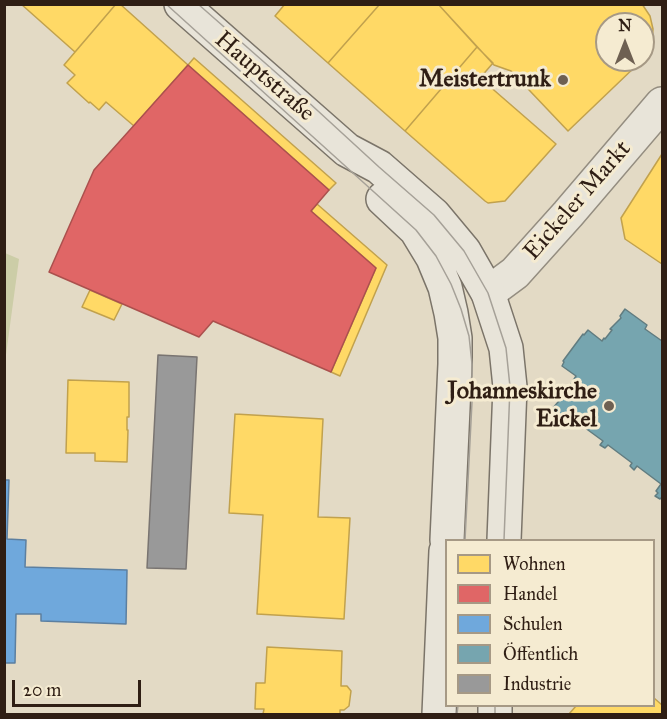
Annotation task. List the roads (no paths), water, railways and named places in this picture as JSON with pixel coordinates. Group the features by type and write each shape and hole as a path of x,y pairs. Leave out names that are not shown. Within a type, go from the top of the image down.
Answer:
{"street":[{"name":"Hauptstraße","path":"182,4 346,150 379,167 434,215 464,251 488,293 506,348 510,387 504,539"},
{"name":"Eickeler Markt","path":"488,293 515,273 663,104"},
{"name":"Hauptstraße","path":"346,150 369,186 417,230 433,258 452,312 456,364 447,539"},
{"path":"439,714 445,592"}],"tram line":[{"path":"166,4 416,230 436,256 461,309 469,336 472,364 465,539"},
{"path":"198,4 434,215 464,251 488,293 506,348 510,387 504,539"},
{"path":"457,714 458,707"},
{"path":"495,707 495,714"}],"place":[{"name":"Meistertrunk","path":"563,80"},
{"name":"Johanneskirche Eickel","path":"609,406"}]}
